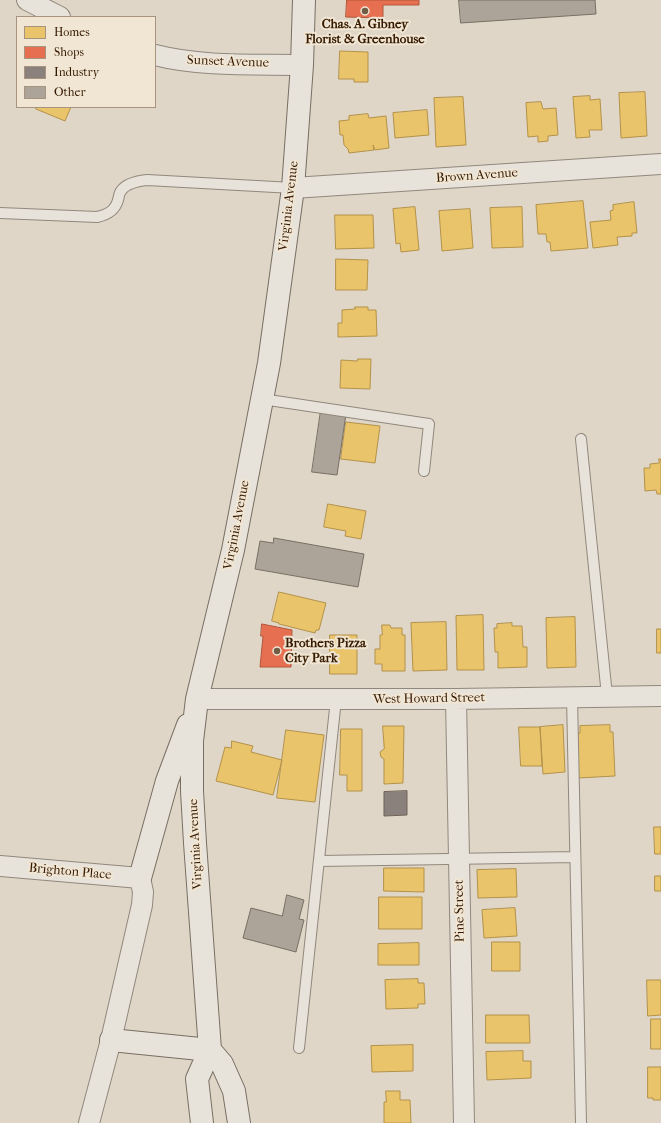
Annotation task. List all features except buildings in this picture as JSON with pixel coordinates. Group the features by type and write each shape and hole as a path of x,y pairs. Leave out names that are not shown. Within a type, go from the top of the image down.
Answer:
{"main road":[{"name":"Virginia Avenue","path":"202,1123 197,1079 210,1050 192,791 192,741 197,699 233,550 269,363 293,188 302,64 304,0"},
{"path":"140,878 166,781 197,699"},
{"path":"111,1040 210,1050 222,1064 234,1091 239,1123"}],"street":[{"path":"27,0 58,16"},
{"name":"Sunset Avenue","path":"156,55 173,60 218,63 302,64"},
{"name":"Brown Avenue","path":"293,188 661,164"},
{"name":"West Howard Street","path":"197,699 661,696"},
{"name":"Pine Street","path":"456,698 464,1123"},
{"name":"Brighton Place","path":"0,866 140,878"},
{"path":"89,1123 111,1040 142,906 143,892 140,878"}],"lane":[{"path":"0,213 97,217 104,216 112,211 124,187 132,183 147,180 293,188"},
{"path":"262,399 429,424 424,471"},
{"path":"581,439 607,696"},
{"path":"572,697 581,1123"},
{"path":"299,1048 336,699"},
{"path":"320,861 575,857"}],"place":[{"name":"Chas. A. Gibney Florist & Greenhouse","path":"365,11"},
{"name":"Brothers Pizza City Park","path":"277,651"}]}
